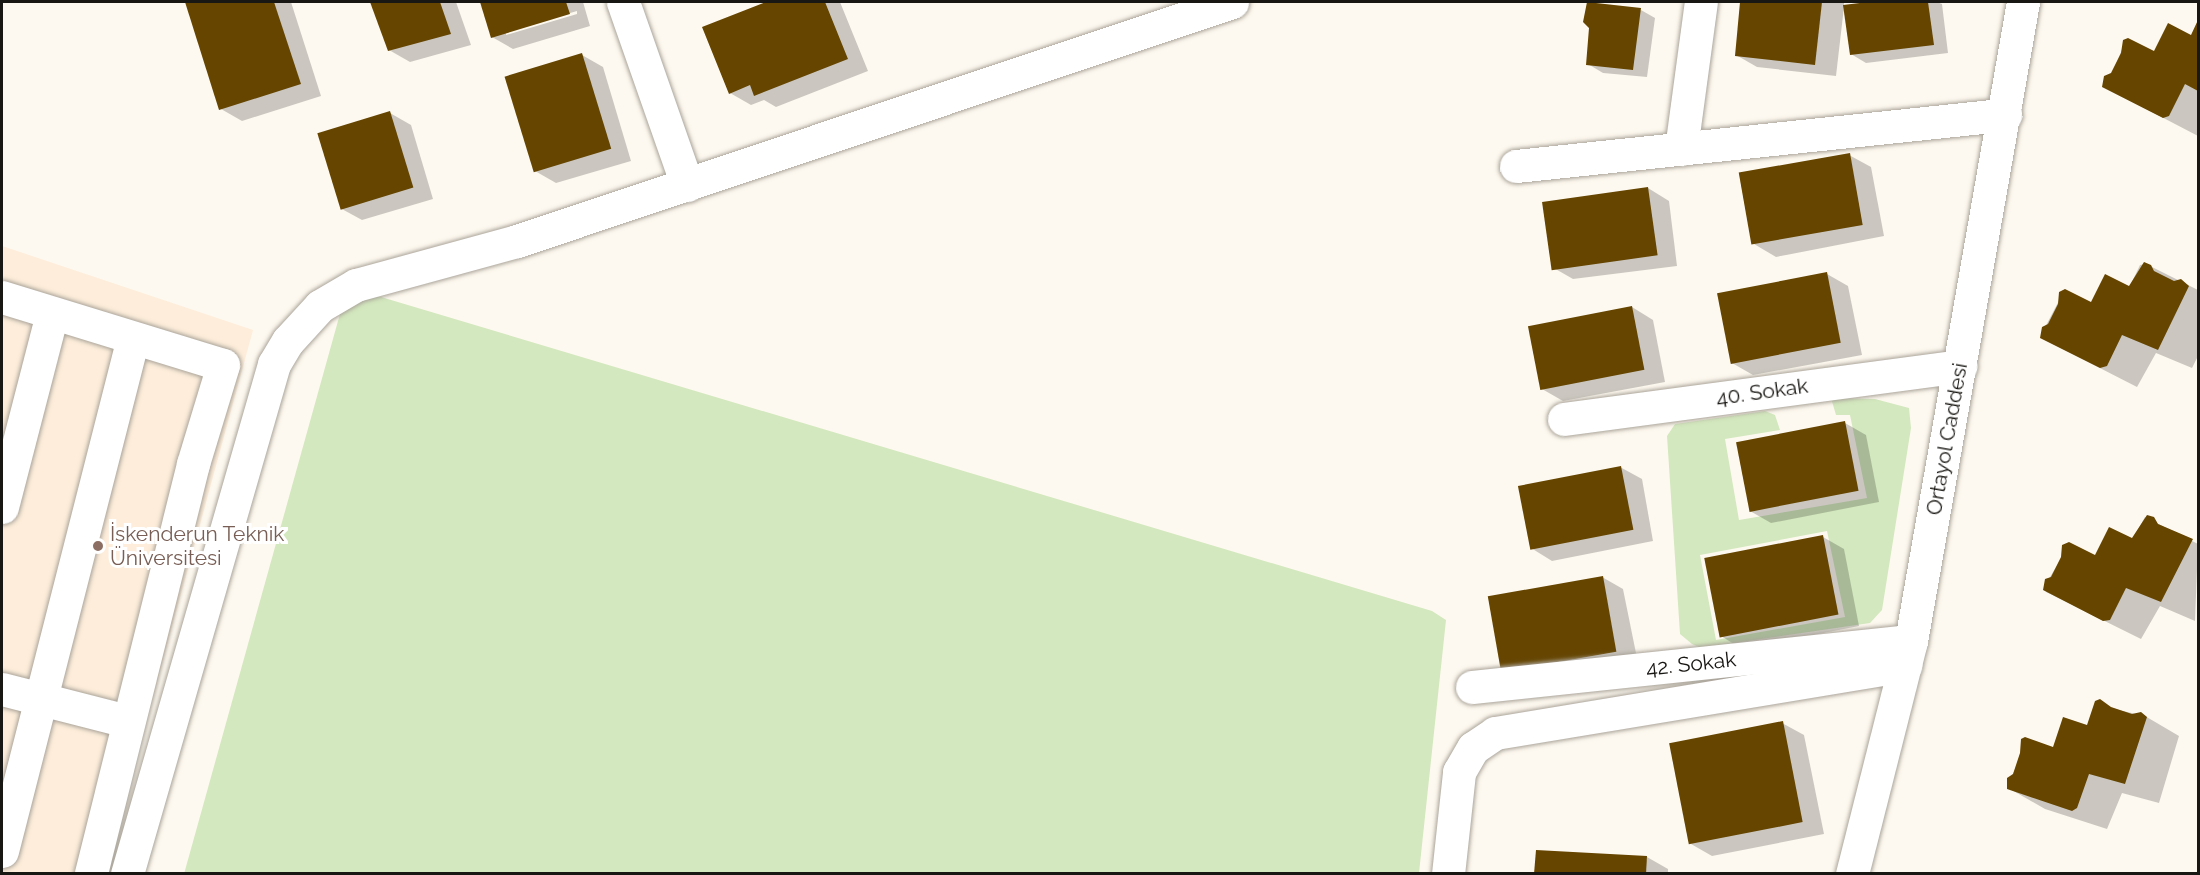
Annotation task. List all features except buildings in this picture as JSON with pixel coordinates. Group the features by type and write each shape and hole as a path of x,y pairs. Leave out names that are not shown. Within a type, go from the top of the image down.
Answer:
{"street":[{"path":"623,2 687,185"},
{"path":"127,873 266,391 288,340 320,306 356,285 518,241 1232,2"},
{"path":"1681,149 1701,2"},
{"name":"Ortayol Caddesi","path":"1852,873 1908,653 2005,115 2023,2"},
{"path":"1516,166 2005,115"},
{"path":"2,297 223,365 127,721 91,873"},
{"path":"2,507 52,314"},
{"path":"2,850 133,338"},
{"name":"40. Sokak","path":"1564,419 1960,366"},
{"path":"1448,873 1459,772 1473,748 1495,733 1908,653"},
{"name":"42. Sokak","path":"1472,687 1908,653"},
{"path":"2,689 127,721"}],"shaded area":[{"name":"İskenderun Teknik Üniversitesi","path":"2,246 253,330 105,873 2,874"}],"green space":[{"path":"371,294 1432,611 1446,620 1419,873 184,874 343,303"},
{"path":"1831,398 1875,399 1909,408 1911,428 1882,610 1870,623 1701,648 1692,644 1680,634 1667,436 1675,424 1765,411 1775,415 1780,430 1725,439 1739,520 1867,498 1850,415 1836,415","holes":["1827,531 1845,617 1716,640 1700,555"]}],"place":[{"name":"İskenderun Teknik Üniversitesi","path":"98,546"}]}
